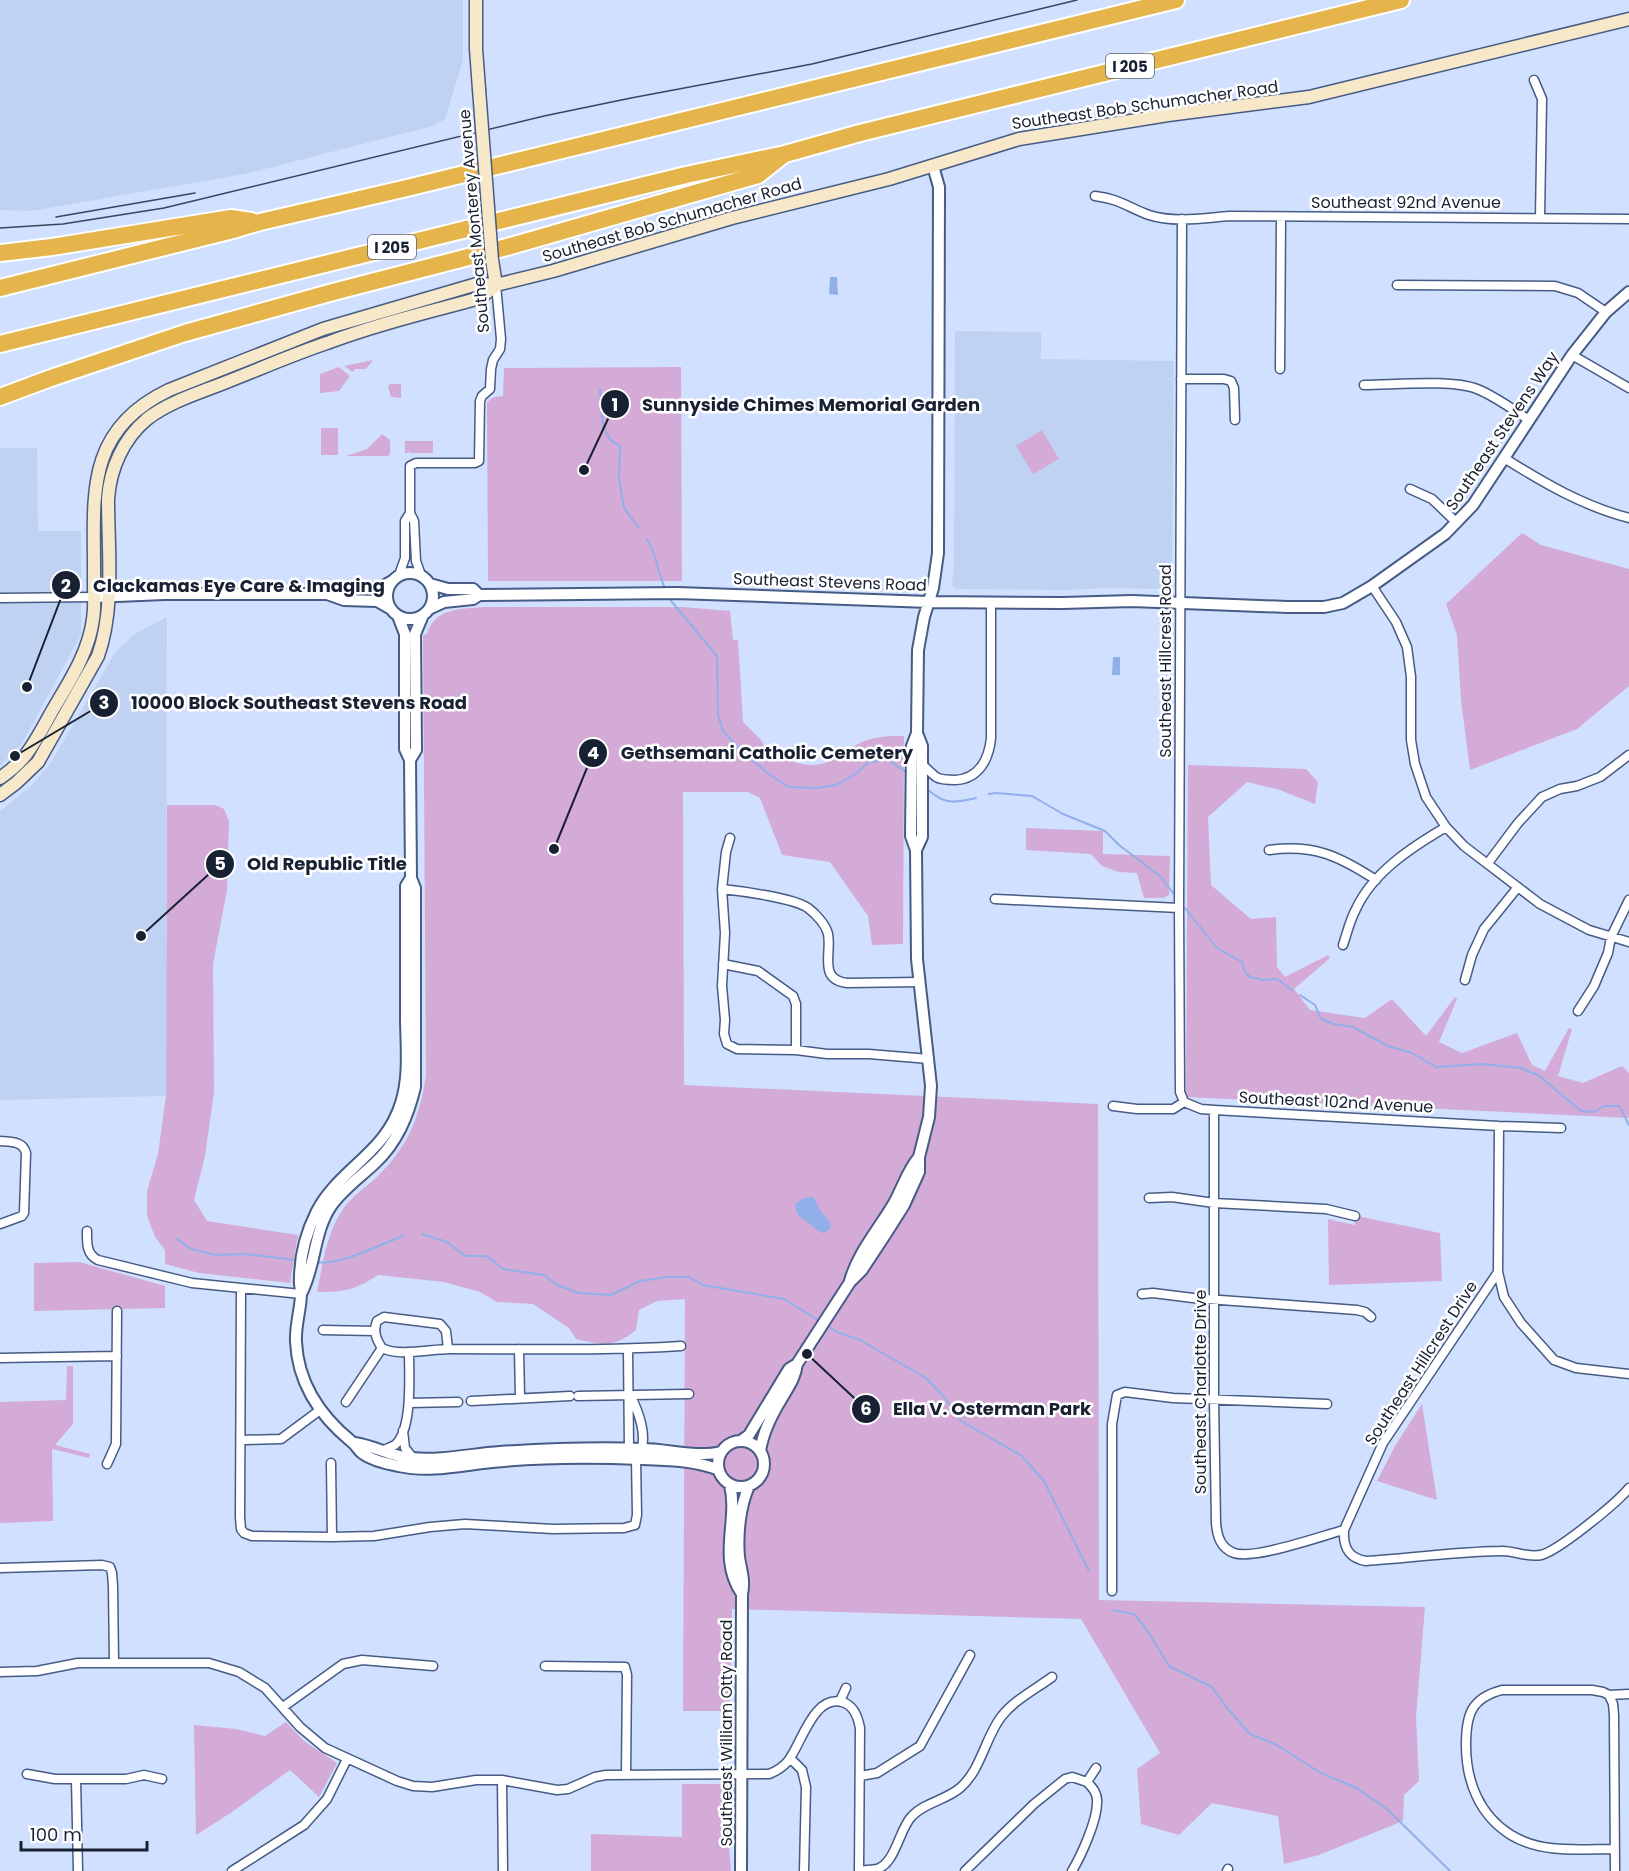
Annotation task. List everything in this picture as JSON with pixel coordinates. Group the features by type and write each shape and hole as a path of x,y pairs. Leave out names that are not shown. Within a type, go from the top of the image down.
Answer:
{"highway":[{"path":"0,288 260,222 1176,0"},
{"name":"I 205","path":"0,344 665,180 785,154 860,133 1401,0"},
{"path":"0,397 185,333 507,247 758,175 785,154"},
{"path":"0,253 52,247 231,218 260,222"}],"main road":[{"name":"Southeast Monterey Avenue","path":"476,0 476,49 492,260 496,285"},
{"name":"Southeast Bob Schumacher Road","path":"94,597 94,501 97,474 104,454 124,422 141,406 169,390 323,329 477,284 496,285 553,271 732,218 933,166 995,145 1036,135 1322,94 1629,19"},
{"name":"Southeast Bob Schumacher Road","path":"108,596 108,499 111,476 125,444 148,418 184,399 327,342 480,298 496,285"},
{"path":"0,795 38,762 86,680 104,639 108,596"},
{"path":"0,778 13,769 29,749 75,672 90,637 94,597"}],"street":[{"path":"1534,80 1542,99 1539,218"},
{"path":"760,1450 751,1442 742,1440 725,1446 718,1458 718,1470 724,1480 730,1485 749,1486 756,1482 762,1474 764,1465 760,1450 764,1432 795,1377 797,1364 904,1204 919,1172 919,1157 929,1117 931,1086 916,937 916,850 911,836 911,801 922,746 917,733 918,650 936,572 939,528 939,187 933,166"},
{"name":"Southeast 92nd Avenue","path":"1095,196 1112,198 1149,215 1182,219 1229,216 1629,219"},
{"path":"1280,369 1281,217"},
{"name":"Southeast Hillcrest Road","path":"1182,219 1179,908 1180,1092 1184,1102"},
{"name":"Southeast Monterey Avenue","path":"421,575 416,557 414,520 410,513 410,466 413,464 475,463 479,460 480,401 490,388 493,360 500,350 496,285"},
{"path":"1397,285 1555,286 1578,293 1606,312"},
{"name":"Southeast Stevens Way","path":"1180,602 1324,607 1343,603 1372,586 1440,538 1473,506 1572,355 1606,312 1629,292"},
{"path":"1572,355 1629,388"},
{"path":"1181,379 1231,381 1234,388 1235,420"},
{"path":"1364,384 1467,386 1489,394 1529,420"},
{"path":"1504,458 1561,492 1629,518"},
{"path":"1410,489 1432,499 1457,523"},
{"name":"Southeast Monterey Avenue","path":"395,578 405,558 405,521 410,513"},
{"path":"0,598 327,594 343,590 380,588 409,572 421,575 430,584 434,596 415,634 416,750 410,760"},
{"path":"395,578 387,593 405,634 405,749 410,760 411,878 406,886 407,1071 395,1119 378,1146 341,1179 317,1212 300,1278 301,1294 296,1330 298,1354 306,1385 320,1410 343,1435 355,1443 362,1453 398,1466 424,1469 541,1460 636,1459 702,1465 718,1470"},
{"name":"Southeast Stevens Road","path":"430,584 448,589 473,589 479,595"},
{"path":"1372,586 1396,622 1407,647 1411,677 1412,740 1415,764 1426,797 1446,827 1464,846 1540,904 1589,930 1629,942"},
{"name":"Southeast Stevens Road","path":"426,612 444,602 473,599 479,595 677,593 929,602 1180,602"},
{"path":"327,594 344,600 377,601 411,619 426,612"},
{"path":"918,766 937,777 948,780 968,778 985,764 992,738 991,602"},
{"path":"1488,863 1518,823 1542,797 1600,777 1629,755"},
{"path":"916,850 922,837 918,766"},
{"path":"1343,945 1356,907 1376,880 1411,848 1446,827"},
{"path":"730,838 726,852 722,890 725,933 722,986 724,1034 727,1044 737,1049 796,1050 827,1054 869,1054 929,1059"},
{"path":"1269,850 1301,848 1317,851 1347,862 1376,880"},
{"path":"1465,980 1472,955 1484,929 1518,887"},
{"path":"722,890 782,899 808,908 828,932 828,969 836,980 847,983 920,982"},
{"path":"995,899 1179,908"},
{"path":"1578,1011 1594,986 1603,966 1611,937 1629,900"},
{"path":"723,964 758,970 793,996 796,1004 796,1050"},
{"name":"Southeast 102nd Avenue","path":"1113,1106 1173,1109 1184,1102 1201,1109 1214,1110 1561,1128"},
{"name":"Southeast Charlotte Drive","path":"1214,1110 1214,1399 1219,1541 1234,1553 1253,1554 1289,1547 1344,1530"},
{"name":"Southeast Hillcrest Drive","path":"1499,1126 1498,1272 1504,1297 1521,1323 1551,1358 1576,1368 1629,1374"},
{"path":"0,1141 20,1143 26,1153 24,1213 22,1216 0,1224"},
{"path":"1149,1198 1172,1197 1214,1203 1326,1209 1355,1216"},
{"path":"87,1231 89,1251 98,1260 192,1283 301,1294"},
{"name":"Southeast Hillcrest Drive","path":"1344,1530 1383,1443 1498,1272"},
{"path":"241,1289 240,1517 244,1533 252,1536 374,1536 465,1524 553,1529 630,1527 635,1524 637,1515 636,1459 629,1449 628,1349"},
{"path":"1142,1294 1153,1293 1356,1310 1365,1312 1371,1317"},
{"path":"107,1464 116,1444 117,1311"},
{"path":"448,1349 446,1331 444,1327 436,1323 384,1317 377,1321 375,1331 378,1342 382,1348 393,1352 448,1349 628,1349 681,1346"},
{"path":"323,1330 375,1331"},
{"path":"345,1402 382,1348"},
{"path":"519,1349 520,1397"},
{"path":"409,1352 409,1403 403,1431 405,1448 413,1458"},
{"path":"0,1358 117,1356"},
{"path":"742,1440 749,1435 789,1369 797,1364"},
{"path":"1112,1591 1113,1424 1117,1395 1125,1392 1173,1398 1328,1404"},
{"path":"471,1401 520,1397 689,1394"},
{"path":"630,1395 639,1412 641,1424 643,1449 636,1459"},
{"path":"409,1403 458,1402"},
{"path":"241,1440 280,1439 320,1410"},
{"path":"382,1451 394,1445 403,1431"},
{"path":"355,1443 413,1458 441,1458 518,1451 643,1449 704,1454 720,1452"},
{"path":"331,1463 332,1537"},
{"name":"Southeast William Otty Road","path":"730,1485 732,1501 730,1555 736,1587 742,1594"},
{"name":"Southeast William Otty Road","path":"741,1871 742,1594 744,1585 739,1538 744,1502 749,1486"},
{"path":"1344,1530 1344,1544 1349,1554 1366,1561 1502,1551 1527,1556 1540,1555 1555,1549 1612,1506 1629,1488"},
{"path":"0,1569 102,1565 110,1567 113,1586 114,1663"},
{"path":"860,1776 878,1773 920,1746 970,1655"},
{"path":"283,1707 343,1664 362,1660 433,1666"},
{"path":"0,1672 37,1671 78,1663 193,1662 223,1666 239,1672 265,1688 311,1738 325,1748 397,1781 422,1788 476,1779 519,1782 557,1790 595,1777 626,1774 769,1774 777,1771 790,1758 819,1709 828,1703 840,1701 853,1709 859,1722 859,1871 884,1865 912,1816 960,1788 971,1775 1001,1717 1015,1703 1052,1677"},
{"path":"545,1666 625,1667 627,1675 626,1774"},
{"path":"840,1701 846,1688"},
{"path":"1615,1849 1556,1849 1531,1845 1511,1835 1492,1820 1478,1800 1469,1777 1466,1726 1468,1715 1476,1703 1490,1693 1502,1690 1592,1690 1609,1695 1629,1694"},
{"path":"1609,1695 1614,1715 1615,1871"},
{"path":"790,1758 802,1770 806,1787 804,1871"},
{"path":"232,1871 304,1825 327,1799 347,1759"},
{"path":"1087,1782 1096,1768"},
{"path":"27,1774 55,1779 126,1779 144,1775 162,1779"},
{"path":"964,1871 1034,1804 1065,1779 1072,1777 1087,1782 1096,1793 1098,1803 1082,1853 1072,1871"},
{"path":"76,1779 78,1871"},
{"path":"502,1780 503,1871"}],"shaded area":[{"path":"0,0 463,0 463,60 445,119 433,126 245,174 31,211 0,210"},
{"path":"955,331 1041,332 1041,359 1174,361 1172,580 1170,586 1165,589 1066,590 956,589 952,585"},
{"path":"373,360 366,369 355,369 353,372 344,366"},
{"path":"339,367 350,376 339,391 320,393 320,374"},
{"path":"681,367 682,581 488,581 487,403 492,398 503,396 504,368"},
{"path":"401,384 401,398 391,397 388,386"},
{"path":"321,428 338,428 338,455 321,455"},
{"path":"1042,430 1059,459 1033,474 1016,446"},
{"path":"382,434 390,440 388,456 346,456 367,449"},
{"path":"405,441 433,441 433,453 410,453 410,451 405,453"},
{"path":"0,448 37,448 38,531 81,531 81,635 22,743 0,766"},
{"path":"1522,533 1541,545 1629,569 1629,686 1577,729 1470,770 1461,700 1457,635 1446,604"},
{"path":"683,607 730,611 733,640 738,640 743,722 761,740 767,751 798,763 812,765 834,759 867,740 904,736 903,944 872,945 868,916 830,862 782,855 760,798 748,792 683,792 684,1085 1098,1104 1099,1600 1425,1607 1416,1717 1419,1781 1404,1795 1403,1821 1319,1855 1284,1864 1278,1816 1212,1803 1179,1835 1141,1824 1137,1769 1160,1753 1081,1619 732,1609 730,1711 683,1711 685,1299 657,1301 639,1310 636,1330 621,1340 601,1344 576,1339 569,1328 533,1304 497,1302 480,1292 444,1282 378,1275 349,1289 317,1292 326,1249 337,1219 351,1200 388,1166 397,1154 416,1119 420,1106 426,1076 423,635 427,634 431,625 443,614 459,609"},
{"path":"167,617 166,1096 0,1100 0,811 32,785 50,764 116,651 135,634"},
{"path":"1188,765 1306,769 1318,782 1315,804 1280,790 1247,782 1208,817 1211,885 1251,919 1276,917 1277,967 1285,977 1328,955 1330,958 1294,989 1310,1010 1365,1018 1392,999 1426,1036 1455,997 1457,999 1439,1042 1462,1053 1517,1033 1532,1065 1545,1071 1569,1028 1572,1029 1558,1076 1583,1083 1622,1066 1629,1073 1629,1118 1186,1097"},
{"path":"167,805 215,805 224,809 229,821 227,890 213,964 214,1092 205,1156 194,1200 207,1221 298,1235 290,1283 199,1273 165,1264 165,1250 155,1237 147,1216 147,1191 158,1154 166,1096"},
{"path":"1026,828 1103,831 1103,854 1170,856 1169,895 1163,898 1144,898 1137,873 1119,872 1102,866 1091,854 1026,850"},
{"path":"1357,1216 1440,1233 1442,1281 1329,1285 1328,1219 1354,1225"},
{"path":"79,1262 165,1286 165,1308 34,1311 34,1263"},
{"path":"67,1366 73,1366 73,1424 55,1445 90,1454 89,1458 52,1449 53,1521 0,1523 0,1402 66,1400"},
{"path":"1422,1404 1437,1500 1377,1481 1395,1446"},
{"path":"286,1722 304,1741 337,1763 319,1797 290,1770 196,1835 194,1725 236,1729 265,1736"},
{"path":"682,1784 726,1784 729,1786 731,1871 591,1871 591,1834 682,1837"}],"water":[{"path":"830,277 837,277 838,295 829,294"},
{"path":"1113,657 1120,657 1120,675 1112,675"},
{"path":"813,1197 831,1226 823,1233 801,1218 796,1211 796,1203 804,1198"}],"waterway":[{"path":"600,389 605,430 612,441 620,446 619,479 624,508 639,528"},
{"path":"647,539 664,586"},
{"path":"671,601 717,656 718,715 723,731 770,775 789,787 816,788 836,785 854,775 869,762 887,759 909,774"},
{"path":"927,789 944,800 961,801 976,798"},
{"path":"989,794 1032,796 1063,814 1105,831 1119,845 1160,876 1173,893"},
{"path":"1185,908 1217,948 1242,962 1245,972 1250,977 1263,980 1277,979 1292,990"},
{"path":"1300,995 1315,1005 1321,1019 1353,1027 1388,1046 1412,1053 1436,1067 1483,1064 1520,1068 1538,1075 1581,1111 1594,1112 1604,1106 1619,1106 1629,1125"},
{"path":"422,1234 447,1242 465,1256 487,1256 503,1269 544,1275 557,1285 579,1293 611,1295 640,1281 689,1277 703,1285 784,1299 821,1322"},
{"path":"315,1262 348,1258 403,1236"},
{"path":"176,1238 191,1249 215,1255 245,1254 297,1260"},
{"path":"826,1325 837,1332 860,1340 926,1378 945,1398 961,1421 1022,1456 1044,1481 1089,1571"},
{"path":"1112,1610 1134,1614 1147,1630 1169,1666 1212,1687 1250,1734 1275,1744 1321,1773 1357,1788 1387,1809 1450,1871"}],"tram line":[{"path":"0,228 63,224 164,208 544,116 812,64 1077,0"},
{"path":"56,217 195,193"}],"place":[{"name":"Sunnyside Chimes Memorial Garden","path":"584,470"},
{"name":"Clackamas Eye Care & Imaging","path":"27,687"},
{"name":"10000 Block Southeast Stevens Road","path":"15,756"},
{"name":"Gethsemani Catholic Cemetery","path":"554,849"},
{"name":"Old Republic Title","path":"141,936"},
{"name":"Ella V. Osterman Park","path":"807,1354"}]}
